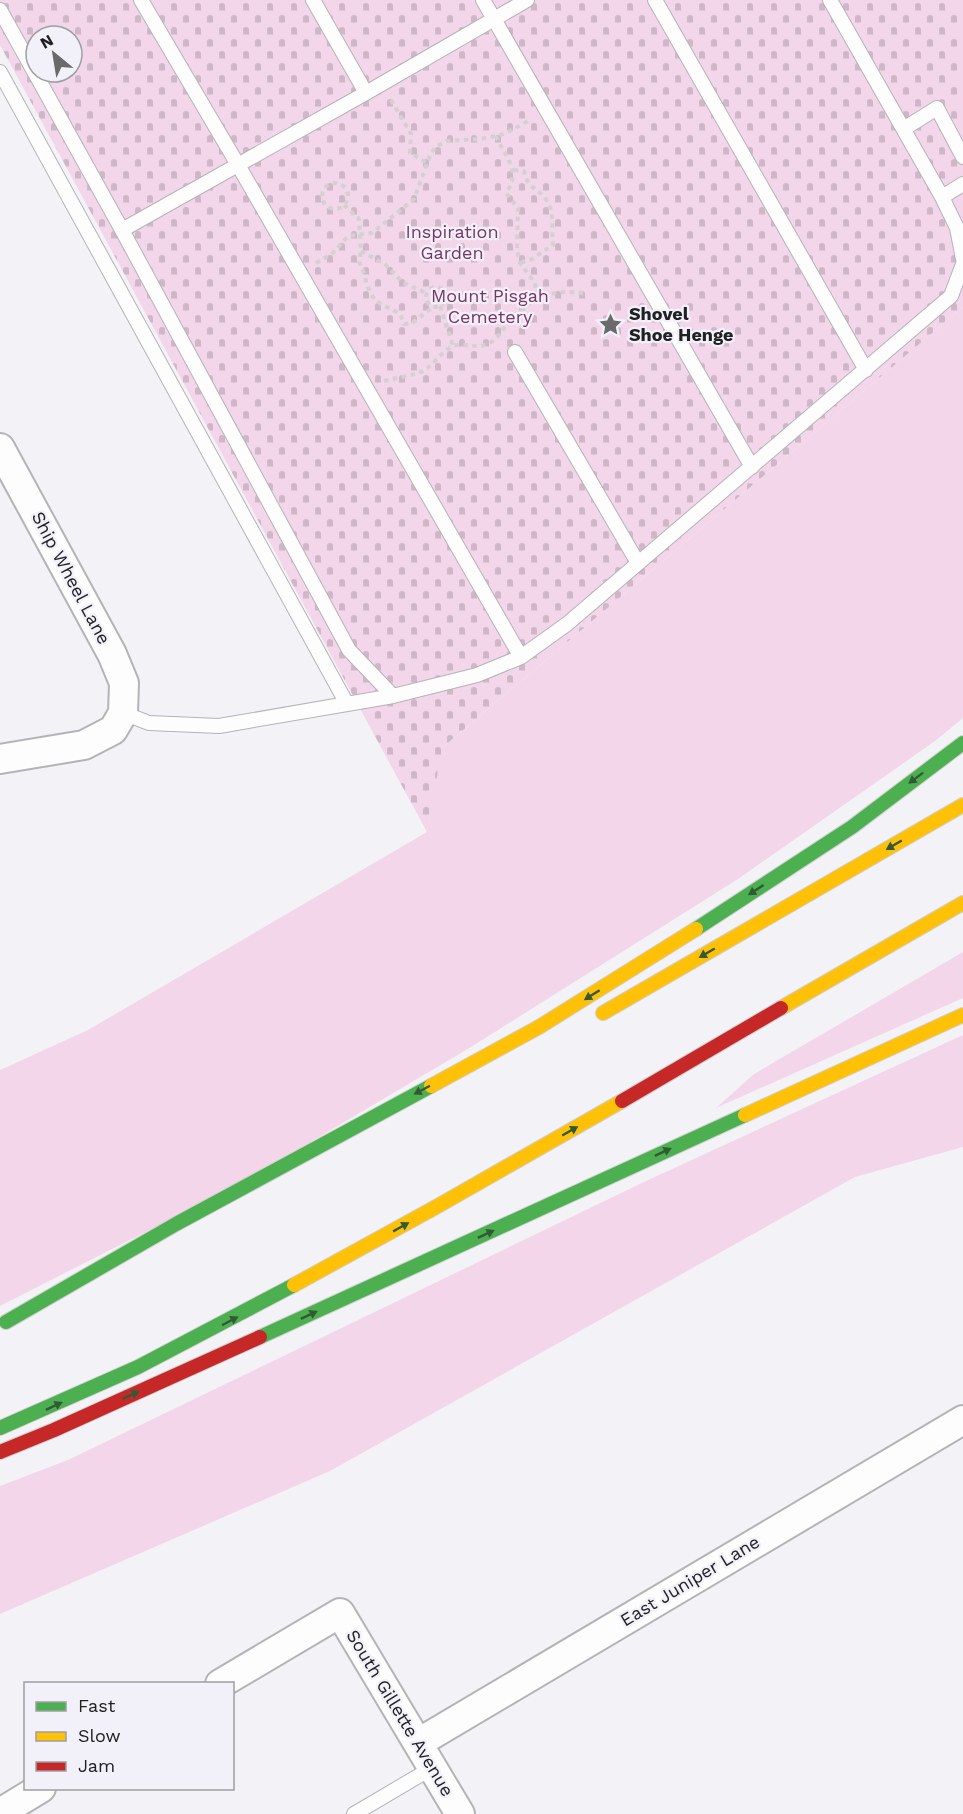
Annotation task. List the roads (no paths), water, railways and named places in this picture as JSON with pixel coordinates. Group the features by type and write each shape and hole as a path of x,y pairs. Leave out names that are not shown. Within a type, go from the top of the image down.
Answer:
{"highway":[{"path":"3,1323 186,1218 539,1027 660,953 852,827 963,743"},
{"path":"596,1017 963,805"},
{"path":"0,1428 47,1409 234,1319 468,1191 963,903"},
{"path":"0,1452 289,1324 963,1015"},
{"path":"3,1323 111,1276"}],"street":[{"name":"Ship Wheel Lane","path":"0,448 112,654 124,683 123,713"},
{"path":"0,759 84,745 113,729 123,713"},
{"name":"East Juniper Lane","path":"418,1743 963,1420"},
{"name":"South Gillette Avenue","path":"222,1682 340,1613 460,1814"},
{"path":"0,1813 38,1790"}],"lane":[{"path":"141,0 520,657"},
{"path":"313,0 366,93"},
{"path":"483,0 752,467"},
{"path":"122,230 526,0"},
{"path":"655,0 866,370"},
{"path":"830,0 905,128 942,197 957,228 963,259"},
{"path":"0,10 350,650 393,696"},
{"path":"0,72 347,704"},
{"path":"905,128 937,108 963,157"},
{"path":"942,197 963,184"},
{"path":"123,713 149,723 219,726 393,696 477,675 520,657 567,624 951,296 963,264"},
{"path":"515,352 638,563"},
{"path":"354,1814 432,1768"}],"place":[{"name":"Shovel Shoe Henge","path":"611,324"}],"park label":[{"name":"Inspiration Garden","path":"452,242"},
{"name":"Mount Pisgah Cemetery","path":"490,306"}]}
